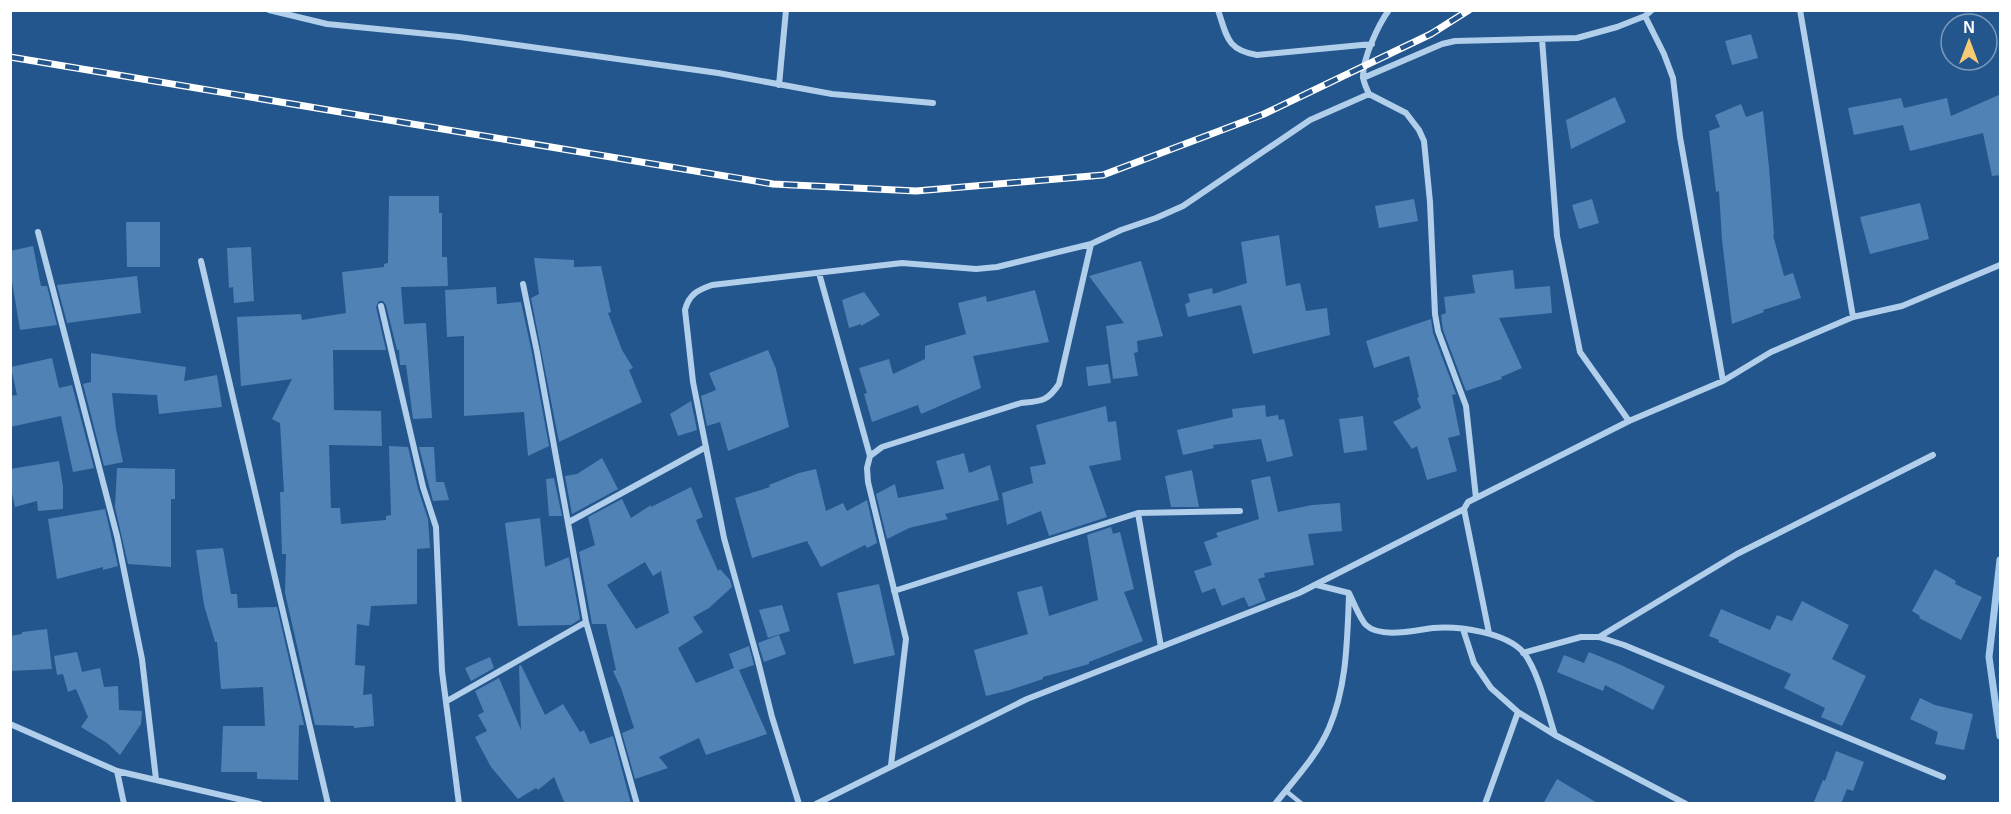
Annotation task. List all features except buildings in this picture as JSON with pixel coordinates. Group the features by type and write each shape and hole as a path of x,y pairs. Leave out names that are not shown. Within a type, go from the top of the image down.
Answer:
{"street":[{"path":"268,10 327,24 459,37 718,73 832,94 933,103"},
{"path":"779,85 786,10"},
{"path":"1218,10 1227,39 1242,52 1257,55 1372,44"},
{"path":"1389,10 1372,44 1363,78 1369,94 1406,113 1424,141 1430,202 1435,314 1438,331 1466,406 1476,498"},
{"path":"1363,78 1442,44 1455,41 1577,38 1646,16 1652,10"},
{"path":"1800,10 1853,317"},
{"path":"1646,16 1673,78 1680,137 1723,381"},
{"path":"1542,39 1557,236 1580,352 1629,421"},
{"path":"799,804 771,717 759,661 724,538 693,382 685,310 692,294 712,285 902,263 976,269 997,267 1091,244 1183,206 1310,120 1369,94"},
{"path":"38,232 117,536 142,658 156,779"},
{"path":"870,456 882,447 1021,403 1042,401 1052,395 1059,384 1091,244"},
{"path":"201,261 328,804"},
{"path":"816,804 1027,699 1249,613 1349,569 1408,536 1464,509 1468,502 1629,421 1723,381 1771,352 1853,317 1902,306 2001,265"},
{"path":"819,273 870,456 867,468 868,482 906,639 891,765"},
{"path":"523,284 586,622 637,804"},
{"path":"381,306 423,487 436,527 442,671 459,804"},
{"path":"569,522 706,447"},
{"path":"1599,637 1737,554 1933,455"},
{"path":"1464,509 1489,633"},
{"path":"894,591 1138,513 1240,511"},
{"path":"1138,513 1161,647"},
{"path":"1316,584 1349,593 1366,626 1380,632 1397,633 1436,628 1489,633 1523,653 1535,675 1555,735"},
{"path":"1275,804 1314,756 1329,729 1339,697 1347,658 1349,593"},
{"path":"447,700 586,622"},
{"path":"1463,630 1474,663 1491,688 1518,712 1555,735 1686,804"},
{"path":"1523,653 1581,637 1599,637 1635,649 1943,777"},
{"path":"1485,804 1518,712"},
{"path":"10,724 117,771 260,804"},
{"path":"117,771 124,804"}],"lane":[{"path":"1286,791 1302,804"}],"waterway":[{"path":"2000,560 1989,657 2000,736"}],"railway":[{"path":"10,57 773,184 916,191 1103,175 1264,114 1431,34 1469,10"}]}
